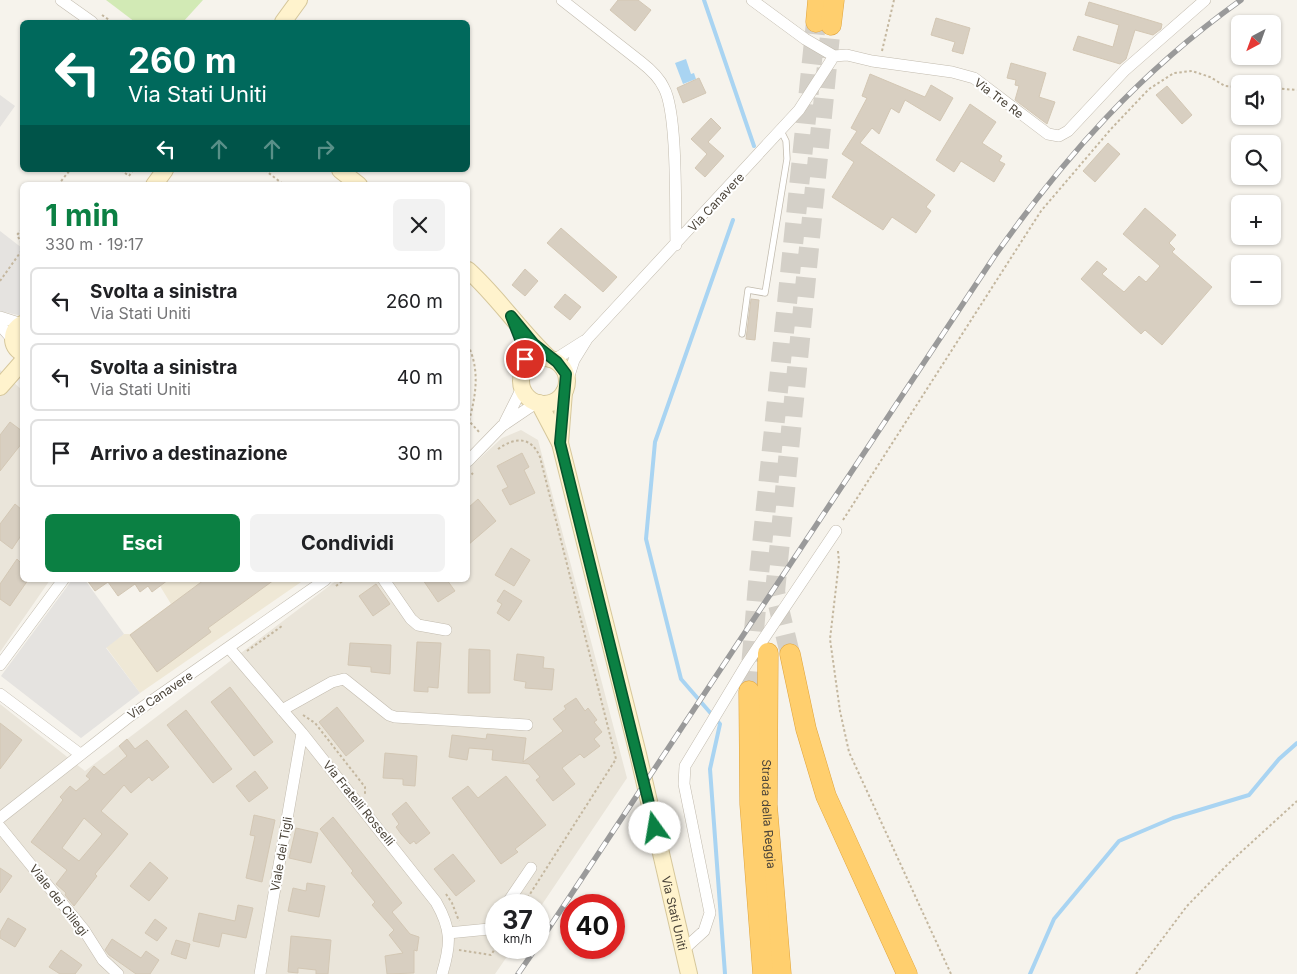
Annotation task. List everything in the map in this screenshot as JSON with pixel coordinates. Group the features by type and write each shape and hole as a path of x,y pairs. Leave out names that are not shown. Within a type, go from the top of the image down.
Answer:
{"highway":[{"path":"818,0 823,24 834,0"},
{"name":"Strada della Reggia","path":"768,653 767,805 781,974"},
{"path":"790,654 806,729 826,796 907,974"},
{"path":"749,691 750,804 763,974"}],"street":[{"path":"61,0 89,20"},
{"path":"284,20 299,0"},
{"path":"562,0 647,67 664,88 670,103 672,127 676,245"},
{"name":"Via Tre Re","path":"752,0 805,40 834,56 847,55 879,62 952,72 974,78 1048,134 1059,136 1068,131 1132,63 1205,0"},
{"name":"Via Canavere","path":"565,387 574,360 588,339 800,110 834,56"},
{"path":"343,172 355,182"},
{"path":"470,272 534,344 562,368 565,387 554,402 538,403 502,426 470,459"},
{"path":"511,316 522,344 525,359 522,380 528,398 538,403"},
{"path":"0,317 20,323"},
{"path":"0,325 16,346"},
{"path":"4,381 16,346 15,330 20,326"},
{"name":"Via Canavere","path":"552,360 588,339"},
{"path":"502,426 531,362 537,359 552,360"},
{"path":"4,381 20,364"},
{"name":"Via Stati Uniti","path":"560,443 565,387"},
{"name":"Via Stati Uniti","path":"538,403 560,443 638,754 689,974"},
{"path":"683,950 704,931 710,913 684,784 685,766 719,709 836,531"},
{"path":"0,665 62,582"},
{"path":"385,582 411,619 418,625 446,630"},
{"name":"Via Canavere","path":"0,818 130,716 229,648 327,586"},
{"name":"Via Fratelli Rosselli","path":"229,648 302,733 436,902 447,921 450,944 442,974"},
{"path":"282,710 332,682 344,679 388,715 395,717 527,725"},
{"path":"0,694 80,754"},
{"name":"Viale dei Tigli","path":"260,974 302,733"},
{"name":"Viale dei Ciliegi","path":"0,827 84,930 103,960 118,974"},
{"path":"513,894 531,868"},
{"path":"448,934 485,929"}],"lane":[{"path":"742,334 748,290 766,293 787,159 786,141 781,131"}],"path":[{"path":"879,62 894,0"},
{"path":"951,974 849,752 840,711 830,639 839,562 836,531 1041,211 1111,129 1149,89 1174,73 1192,71 1210,76 1225,86 1231,86"},
{"path":"1281,89 1297,90"},
{"path":"60,182 68,172"},
{"path":"268,172 280,182"},
{"path":"0,281 20,253"},
{"path":"470,350 474,360 477,380 470,416"},
{"path":"470,422 487,441"},
{"path":"493,453 510,441 520,439 529,442 536,448 540,457 616,759 530,894"},
{"path":"470,476 477,468"},
{"path":"245,653 283,625"},
{"path":"1136,974 1187,906 1228,864 1297,800"}],"shaded area":[{"path":"0,95 15,106 0,127"},
{"path":"0,231 20,246 20,316 0,311"},
{"path":"0,370 20,388 20,582 49,582 0,652"},
{"path":"521,430 538,440 627,778 549,894 485,894 485,959 505,959 495,974 0,974 0,704 85,771 334,582 470,582 470,467 502,438"},
{"path":"71,582 86,582 124,634 106,648 140,693 81,738 1,676"},
{"path":"165,582 301,582 140,693 106,647 124,634 130,634 171,604 160,586"}],"green space":[{"path":"106,0 203,0 185,20 132,20"}],"water":[{"path":"686,59 691,74 694,73 696,79 683,84 675,63"}],"building":[{"path":"618,0 638,0 651,10 635,31 610,10"},
{"path":"1089,2 1162,24 1161,29 1153,35 1135,30 1126,59 1120,64 1073,50 1078,36 1113,47 1119,25 1085,15"},
{"path":"936,18 970,28 963,54 952,51 955,42 931,35"},
{"path":"1011,63 1046,73 1039,97 1055,102 1047,124 1015,100 1019,86 1015,85 1016,80 1007,78"},
{"path":"870,74 925,97 931,85 953,98 940,121 905,100 899,113 891,108 879,134 872,128 860,143 935,195 926,207 931,211 916,233 892,217 883,230 832,197 854,162 842,154 857,131 851,128 867,98 862,96"},
{"path":"699,78 706,93 683,103 677,88"},
{"path":"1167,86 1192,115 1182,124 1156,95"},
{"path":"970,104 996,122 982,143 1002,156 999,161 1005,164 994,182 961,161 954,172 936,160"},
{"path":"711,118 721,128 708,142 724,156 705,177 695,168 707,154 691,139"},
{"path":"1108,143 1120,154 1095,182 1083,171"},
{"path":"1145,208 1176,235 1169,243 1175,249 1172,252 1212,287 1162,345 1145,330 1141,334 1081,279 1097,261 1107,269 1102,274 1124,292 1139,276 1146,282 1160,266 1123,234"},
{"path":"561,228 617,277 603,292 547,243"},
{"path":"525,269 538,281 525,296 512,285"},
{"path":"565,294 581,307 570,320 554,307"},
{"path":"751,299 759,300 755,340 746,339"},
{"path":"10,422 20,430 20,446 0,471 0,435"},
{"path":"522,453 529,467 524,470 535,493 510,505 502,490 508,487 497,466"},
{"path":"478,499 496,521 470,543 470,506"},
{"path":"15,504 20,508 20,537 12,549 0,540 0,524"},
{"path":"511,548 530,560 514,586 495,575"},
{"path":"17,559 20,562 20,582 27,582 10,606 0,599 0,584"},
{"path":"88,582 108,582 95,591"},
{"path":"108,582 165,582 152,592 148,586 140,592 135,584 118,596"},
{"path":"201,582 271,582 208,628 211,632 157,672 130,635"},
{"path":"424,582 448,582 455,591 438,602"},
{"path":"376,584 390,604 373,616 359,596"},
{"path":"504,590 522,601 509,621 497,613 502,604 497,601"},
{"path":"417,642 441,643 438,688 428,687 428,692 414,691"},
{"path":"350,643 391,645 390,674 371,672 371,667 348,665"},
{"path":"469,649 490,650 490,693 468,693"},
{"path":"517,654 544,657 543,668 554,669 552,690 525,688 526,682 514,680"},
{"path":"230,687 273,742 254,756 211,702"},
{"path":"576,698 585,711 588,708 597,720 594,722 602,732 594,739 600,746 584,758 580,754 562,768 575,784 553,801 536,780 540,777 529,764 492,760 493,750 469,748 467,760 449,757 452,735 486,739 487,734 526,738 523,762 563,731 553,719 566,709 564,706"},
{"path":"337,707 364,741 346,756 319,722"},
{"path":"186,710 232,769 213,783 167,725"},
{"path":"0,723 22,740 0,769"},
{"path":"127,739 135,749 147,740 169,767 152,781 149,777 131,793 124,785 101,811 128,834 95,874 97,876 74,906 65,895 66,893 56,884 67,870 31,842 63,800 60,797 70,786 76,791 90,779 86,776 94,766 104,775 127,756 119,746","holes":["84,818 102,834 79,861 62,848"]},
{"path":"385,753 417,756 415,786 403,785 403,779 383,778"},
{"path":"255,771 268,788 249,802 236,786"},
{"path":"506,776 546,825 515,849 518,852 501,864 452,798 468,786 478,798"},
{"path":"406,802 430,833 416,844 414,841 410,844 401,834 396,827 399,824 392,814"},
{"path":"254,815 275,820 262,882 246,878 255,836 250,835"},
{"path":"333,817 402,903 392,912 410,934 419,937 417,951 414,950 414,973 387,974 385,956 403,953 389,935 394,930 372,905 375,902 351,873 353,871 320,829"},
{"path":"296,828 318,833 311,863 289,858"},
{"path":"453,854 475,881 456,896 434,869"},
{"path":"150,862 168,878 149,901 130,886"},
{"path":"0,868 12,876 0,893"},
{"path":"307,883 325,886 319,917 288,911 293,888 306,891"},
{"path":"238,905 253,908 246,938 222,933 219,947 193,941 199,913 235,921"},
{"path":"8,918 26,929 15,947 0,938 0,932"},
{"path":"155,919 167,928 157,941 145,933"},
{"path":"291,936 331,940 328,974 316,974 316,970 298,968 298,973 288,972"},
{"path":"112,939 141,958 146,951 159,960 150,974 136,974 109,955 105,950"},
{"path":"176,940 190,944 186,959 171,954"},
{"path":"61,950 82,965 75,974 60,974 49,967"}],"waterway":[{"path":"704,0 754,146"},
{"path":"725,974 710,769 720,724 681,679 646,539 655,442 733,220"},
{"path":"1030,974 1054,919 1119,841 1173,818 1249,795 1279,759 1297,743"}],"tunnel":[{"path":"749,691 758,584 816,22"},
{"path":"790,654 775,592 831,25"}],"railway":[{"path":"550,926 994,257 1021,220 1077,150 1137,86 1170,56 1241,0"},
{"path":"518,974 528,959"}],"route":[{"path":"525,359 518,330 511,316 534,344 550,359 557,362 566,374 567,382 564,392 560,443 655,828"}]}
